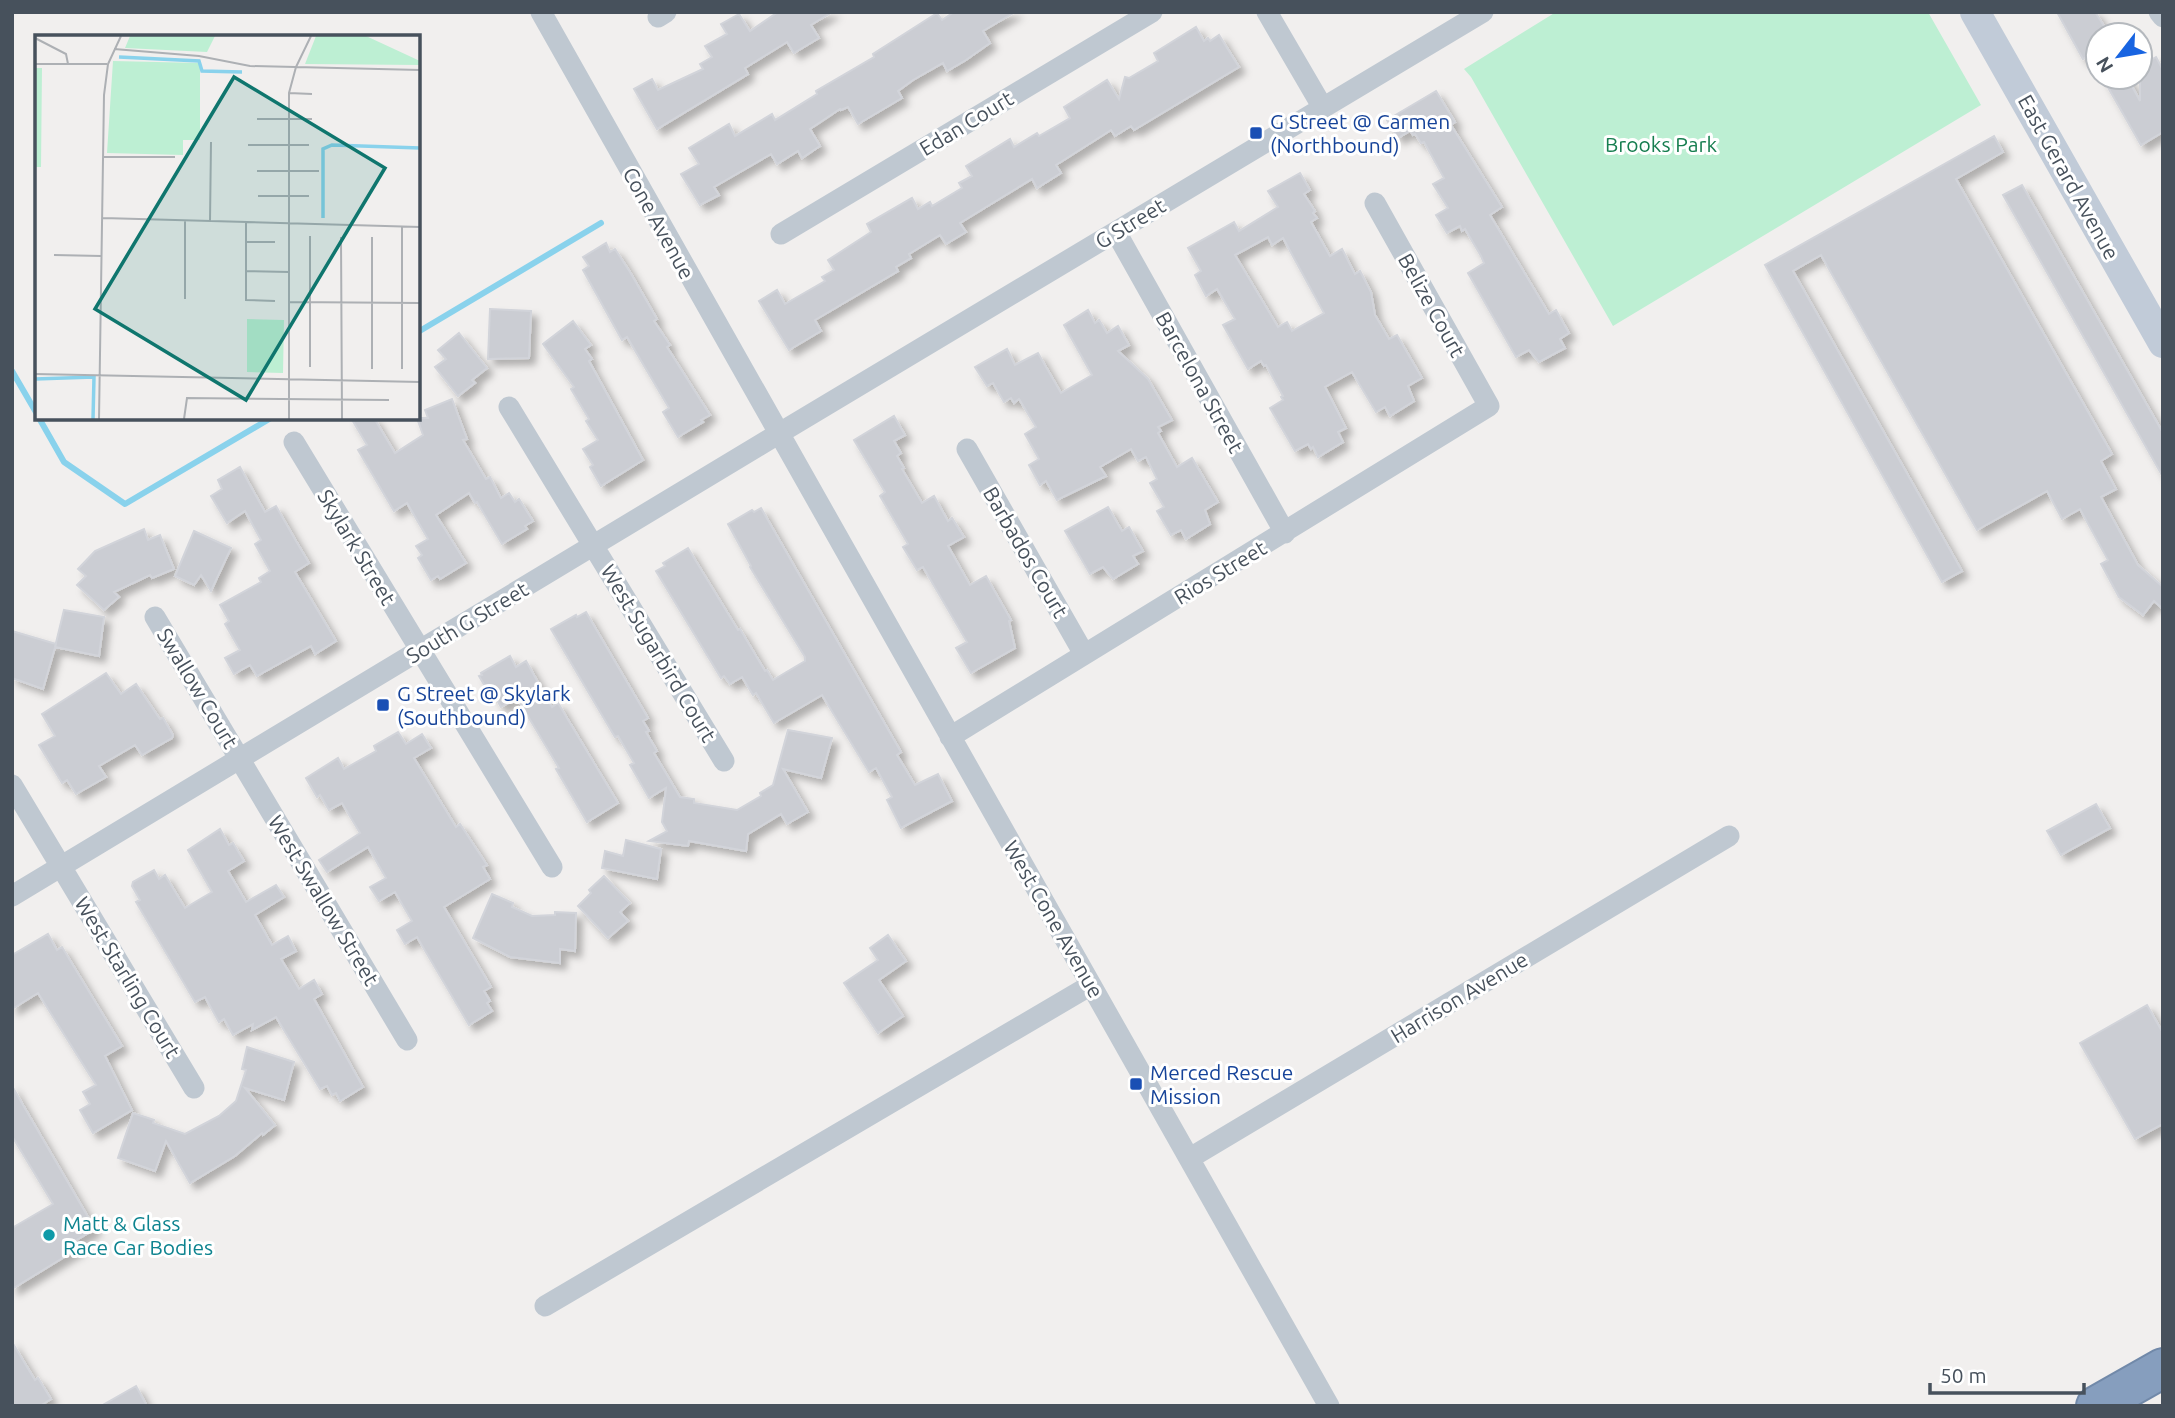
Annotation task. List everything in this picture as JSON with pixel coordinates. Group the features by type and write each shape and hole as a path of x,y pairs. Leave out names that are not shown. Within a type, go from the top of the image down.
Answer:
{"highway":[{"path":"2096,1406 2163,1368"}],"street":[{"name":"Cone Avenue","path":"541,12 778,434"},
{"name":"Edan Court","path":"781,234 1152,12"},
{"path":"1267,12 1323,108"},
{"name":"G Street","path":"778,434 1483,12"},
{"name":"East Gerard Avenue","path":"1975,12 2163,343"},
{"path":"2159,12 2163,17"},
{"name":"Belize Court","path":"1375,203 1489,406"},
{"name":"Barcelona Street","path":"1116,232 1285,533"},
{"name":"Rios Street","path":"950,737 1489,406"},
{"name":"West Sugarbird Court","path":"509,407 724,761"},
{"name":"South G Street","path":"12,896 778,434"},
{"name":"West Cone Avenue","path":"778,434 1329,1406"},
{"name":"Skylark Street","path":"294,442 552,867"},
{"name":"Barbados Court","path":"967,449 1084,654"},
{"name":"Swallow Court","path":"155,617 241,759"},
{"name":"West Swallow Street","path":"241,759 407,1040"},
{"name":"West Starling Court","path":"12,785 194,1088"},
{"name":"Harrison Avenue","path":"1189,1158 1729,836"},
{"path":"545,1306 1091,985"}],"green space":[{"name":"Brooks Park","path":"1556,12 1928,12 1981,105 1613,326 1464,69"}],"building":[{"path":"778,12 832,12 811,25 819,38 794,53 787,42 745,68 748,74 657,129 634,89 652,79 658,90 703,69 700,64 712,57 705,46 727,34 721,24 739,14 750,31"},
{"path":"954,12 1015,12 983,31 990,43 966,60 947,71 943,63 913,80 898,91 902,98 858,124 848,107 840,109 810,129 820,146 802,158 798,151 777,164 771,154 714,187 719,195 700,205 681,174 699,164 689,148 729,124 735,136 772,114 775,120 937,13 942,20"},
{"path":"2057,12 2095,12 2101,21 2084,21 2083,59"},
{"path":"1196,27 1204,41 1208,38 1210,41 1219,35 1239,67 1134,130 1131,126 1115,136 1111,130 1056,165 1061,173 1037,188 1032,179 960,223 966,232 946,244 940,235 909,254 911,258 896,267 898,271 815,320 821,331 789,350 759,301 777,290 785,304 825,281 822,277 834,270 828,260 871,232 867,224 912,198 918,209 930,202 932,206 962,188 959,183 972,176 966,166 1010,139 1014,147 1070,118 1064,107 1107,80 1119,99 1125,77 1129,78 1158,61 1154,53"},
{"path":"2156,57 2163,70 2163,132 2141,145 2110,91 2135,91 2140,101 2140,91 2154,91"},
{"path":"1436,91 1455,122 1451,125 1502,207 1490,215 1549,314 1556,310 1569,333 1560,339 1565,348 1539,362 1529,350 1516,357 1468,273 1484,263 1481,256 1465,229 1462,231 1460,226 1447,233 1436,215 1448,208 1433,184 1444,178 1424,142 1421,143 1410,131 1398,138 1387,120"},
{"path":"1994,136 2003,152 1956,179 2112,454 2101,461 2116,489 2101,497 2138,565 2163,587 2163,609 2154,601 2143,615 2119,597 2101,564 2108,560 2080,509 2062,519 2047,491 1977,530 1821,255 1793,271 1962,571 1942,582 1765,265"},
{"path":"1300,173 1310,190 1304,194 1317,218 1311,222 1330,256 1342,249 1355,274 1360,271 1371,292 1375,315 1389,339 1397,335 1422,378 1408,386 1414,401 1390,416 1385,407 1376,412 1352,372 1325,387 1346,428 1338,432 1343,442 1318,457 1313,447 1311,449 1308,444 1295,451 1270,408 1283,400 1283,396 1266,365 1261,361 1248,369 1223,325 1235,319 1217,289 1206,296 1195,275 1201,271 1188,248 1234,222 1239,231 1278,207 1268,191","holes":["1268,237 1272,245 1283,238 1324,313 1292,331 1287,322 1278,327 1235,255"]},
{"path":"2022,185 2163,433 2163,477 2003,195"},
{"path":"606,243 610,252 615,249 630,272 657,319 654,321 670,345 667,347 710,415 678,437 663,412 669,408 627,337 622,340 583,270 589,266 583,257"},
{"path":"490,309 531,311 529,358 488,359"},
{"path":"1088,310 1095,323 1099,320 1107,333 1118,326 1129,345 1118,351 1148,379 1172,420 1158,427 1161,431 1158,433 1177,467 1192,458 1218,502 1205,510 1210,524 1186,539 1181,530 1171,535 1157,511 1164,507 1150,483 1157,479 1146,457 1138,461 1131,449 1100,467 1106,476 1057,500 1046,481 1040,485 1029,465 1039,459 1025,434 1036,427 1019,399 1014,403 1011,398 1004,402 993,383 987,386 975,367 1007,349 1015,365 1038,353 1061,393 1092,375 1064,325"},
{"path":"573,321 591,345 585,349 592,359 589,361 643,460 601,486 583,449 598,440 571,389 574,387 543,344"},
{"path":"459,333 487,368 472,380 475,383 458,396 435,367 446,359 438,350"},
{"path":"452,399 467,439 463,440 486,479 490,477 501,498 509,493 515,502 519,499 533,521 525,526 527,529 502,544 469,493 436,515 466,563 440,579 438,576 431,580 418,558 422,555 416,546 428,539 407,503 394,511 358,450 367,445 352,420 375,420 395,453 423,435 418,420 428,418 425,410"},
{"path":"894,416 905,435 894,441 901,453 897,456 904,468 902,469 922,503 934,496 948,521 952,518 964,537 948,546 970,585 986,576 1011,620 1009,621 1015,648 971,673 956,648 967,642 923,567 917,570 903,547 908,544 880,496 885,492 854,440"},
{"path":"240,467 265,512 276,506 309,563 295,572 336,641 315,654 311,646 257,676 250,665 234,674 225,658 240,650 225,624 229,621 220,605 261,582 259,578 270,571 255,544 261,540 245,511 227,523 211,496 222,489 218,480"},
{"path":"1108,507 1122,531 1129,527 1143,551 1133,556 1138,564 1113,579 1103,567 1090,574 1065,531"},
{"path":"761,508 901,752 897,755 915,785 938,774 952,801 901,828 887,800 892,797 876,768 869,772 822,695 774,723 756,693 753,695 742,677 730,684 724,676 721,678 656,571 665,566 663,563 688,548 738,630 740,629 773,680 805,661 728,524 752,510 754,512"},
{"path":"144,529 148,540 160,535 174,569 152,578 150,575 114,592 119,597 104,610 77,585 86,576 78,569 95,551"},
{"path":"194,531 231,548 211,591 201,575 194,585 175,576"},
{"path":"64,610 104,617 99,656 55,647"},
{"path":"586,612 648,718 643,721 657,751 654,753 680,797 694,799 694,803 737,810 761,796 760,793 773,785 788,730 832,738 821,778 783,769 808,812 787,824 781,814 748,834 746,851 689,841 688,846 649,841 667,831 662,822 666,788 649,798 630,765 634,763 618,736 615,737 551,629"},
{"path":"12,631 56,644 43,689 12,678"},
{"path":"510,656 516,667 526,661 552,707 558,703 618,803 587,822 556,769 559,768 517,698 501,707 479,676"},
{"path":"106,673 121,694 136,684 173,735 142,755 135,745 99,766 106,777 76,794 67,780 62,783 39,745 55,736 42,714"},
{"path":"398,732 406,744 422,734 431,748 414,758 456,827 460,824 487,865 483,867 490,879 444,907 491,987 484,991 492,1011 469,1025 417,937 405,944 397,930 412,921 395,892 379,901 370,887 386,878 368,847 327,872 319,860 360,833 342,803 329,810 320,795 317,797 306,778 338,758 344,769 376,751 374,746"},
{"path":"2096,804 2110,828 2061,855 2047,831"},
{"path":"220,829 229,845 233,843 244,861 228,871 246,902 276,885 284,897 255,915 272,945 288,936 296,951 281,959 299,989 314,980 322,994 314,999 363,1087 340,1101 336,1093 332,1095 327,1086 320,1089 276,1017 252,1030 253,1024 233,1035 224,1019 219,1022 205,997 195,1002 136,902 140,900 132,886 133,882 154,870 159,879 165,875 185,908 212,892 188,850"},
{"path":"626,840 661,849 657,879 602,868 605,851 623,856"},
{"path":"604,876 630,903 620,912 628,921 608,938 578,906 591,893 589,890"},
{"path":"492,894 513,903 512,907 532,916 555,915 555,912 576,913 575,951 560,949 560,963 510,957 473,938"},
{"path":"48,934 57,950 62,947 122,1046 105,1056 132,1110 93,1133 80,1110 90,1104 83,1092 96,1085 38,993 12,1009 12,955"},
{"path":"888,935 906,961 879,980 903,1016 878,1033 844,983 878,960 870,948"},
{"path":"2147,1005 2163,1033 2163,1124 2135,1139 2080,1043"},
{"path":"247,1047 294,1062 284,1100 245,1088 275,1125 235,1156 190,1183 166,1141 155,1171 118,1158 133,1113 185,1134 219,1116 236,1101 246,1070 242,1069"},
{"name":"Matt & Glass Race Car Bodies","path":"12,1086 95,1229 75,1241 79,1248 12,1289 12,1228 53,1204 12,1136"},
{"path":"12,1342 35,1380 38,1378 51,1399 40,1406 12,1406"},
{"path":"136,1386 147,1406 101,1406"}],"waterway":[{"path":"420,331 601,223"},
{"path":"12,371 35,411"},
{"path":"40,420 64,462 125,504 268,420"}],"place":[{"name":"G Street @ Carmen (Northbound)","path":"1256,133"},
{"name":"G Street @ Skylark (Southbound)","path":"383,705"},
{"name":"Merced Rescue Mission","path":"1136,1084"},
{"name":"Matt & Glass Race Car Bodies","path":"49,1235"}]}
